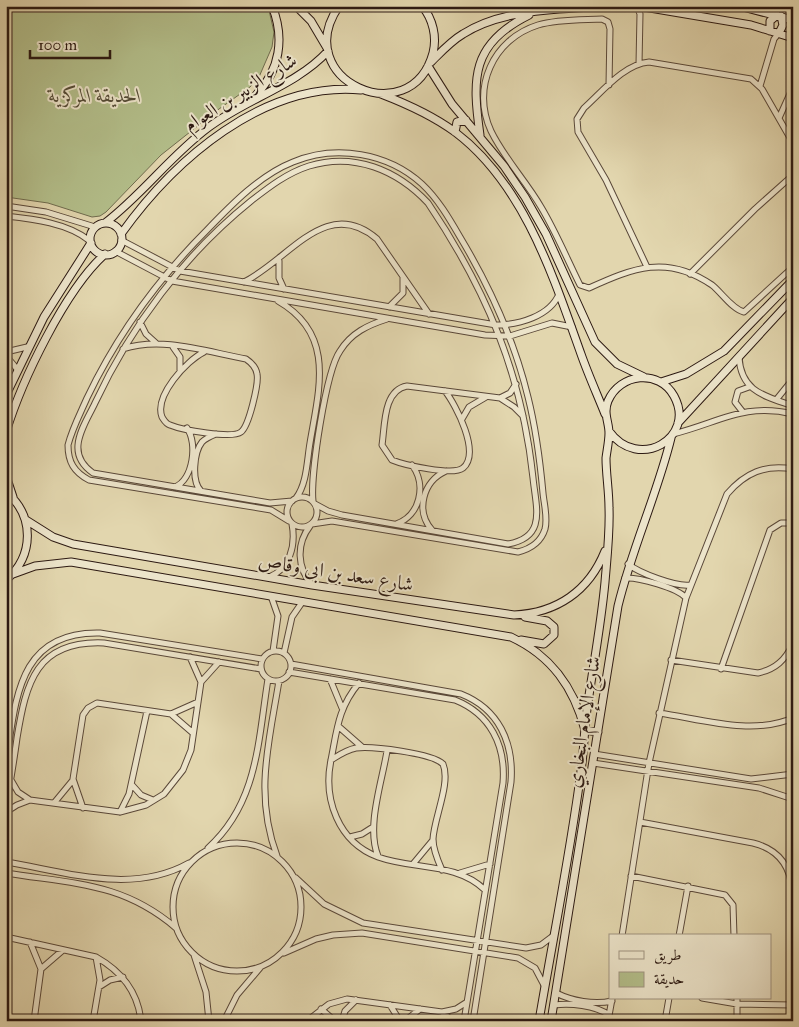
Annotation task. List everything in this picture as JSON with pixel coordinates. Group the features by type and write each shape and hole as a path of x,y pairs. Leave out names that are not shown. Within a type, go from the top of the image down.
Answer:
{"street":[{"path":"252,99 268,80 278,56 280,31 272,6"},
{"path":"296,6 311,21 328,50 339,75 360,90 381,94 417,109 455,132 481,157 508,191 537,241 606,414 609,430 624,446 645,451 665,443 673,434 678,424 793,298"},
{"path":"328,50 330,22 339,6"},
{"path":"422,6 434,29 434,50 428,65"},
{"path":"381,94 404,89 414,82 452,41 477,26 538,10 610,6"},
{"path":"739,6 793,20"},
{"path":"639,64 641,8 726,20 770,31 776,36 793,38"},
{"path":"480,136 474,103 474,87 480,64 490,44 500,33 538,10"},
{"path":"770,31 770,22 779,16"},
{"path":"760,86 776,36 783,25 779,16"},
{"path":"609,85 610,29 608,22 602,19 540,24 514,36 494,58 484,84 484,109 492,134 541,207 580,285 589,288 625,272 647,267 668,268 690,274 712,286 744,312 793,268"},
{"name":"شارع الزبير بن العوام","path":"105,223 119,213 192,140 252,99 308,69 328,50"},
{"path":"647,267 606,180 578,132 577,119 580,113 609,85 639,64 654,62 751,79 760,86 793,143"},
{"path":"428,65 443,92 504,166 535,213 595,342 617,364 644,378 661,382 674,396 679,414 678,424"},
{"path":"779,118 793,86"},
{"name":"شارع الزبير بن العوام","path":"121,237 144,204 170,177 216,138 246,118 295,96 330,90 360,90"},
{"path":"455,132 457,122 466,120"},
{"path":"342,152 377,158 416,179 435,197 445,212 486,282 506,325 533,417 541,470 545,528 535,544 518,552 332,521 299,527 271,510 90,480 82,476 70,462 68,445 89,395 112,350 139,308 163,277 214,223 255,186 280,168 307,157 342,152"},
{"path":"307,157 309,166"},
{"path":"343,161 375,166 411,186 428,203 477,284 501,337 516,384 524,419 538,519 531,534 525,539 508,544 335,514 303,497 278,504 201,492 93,473 83,464 78,451 80,437 123,349 140,322 180,271 210,238 243,208 283,178 309,166 343,161"},
{"path":"690,274 755,209 793,175"},
{"path":"6,206 46,212 96,227"},
{"path":"437,217 445,212"},
{"path":"6,216 54,224 78,232 90,242 96,251 105,254"},
{"path":"6,395 27,347 90,242 91,233 96,227 105,223 115,226 121,237 171,268 180,271 496,325 506,325 541,314 553,305 559,294"},
{"path":"244,282 279,260 317,230 338,223 348,224 368,232 377,239 429,314"},
{"path":"115,251 121,237"},
{"path":"6,432 21,393 48,337 85,276 105,254 115,251 172,281 501,337 552,324 572,327"},
{"path":"279,260 278,272 284,289"},
{"path":"389,307 403,293 403,278"},
{"path":"661,382 699,367 724,352 793,280"},
{"path":"269,578 282,570 287,564 293,538 286,512 303,482 320,378 320,359 314,340 305,323 291,309 274,299"},
{"path":"358,313 360,302"},
{"path":"312,584 303,572 300,558 304,535 318,512 314,502 313,480 329,380 335,360 352,336 369,325 389,318"},
{"path":"140,322 146,334 156,343"},
{"path":"123,349 145,343 156,343 246,359 255,367 257,372 248,424 244,430 233,436 170,425 160,412 161,401 180,371 195,356 204,352"},
{"path":"172,346 180,357 180,371"},
{"path":"6,352 27,347"},
{"path":"6,356 18,370"},
{"path":"739,357 741,373 749,387"},
{"path":"606,414 611,395 617,388 625,382 644,378"},
{"path":"776,400 793,379"},
{"path":"500,398 510,393 516,384"},
{"path":"445,391 462,419 469,458 463,468 452,472 392,460 384,451 382,445 389,398 396,389 407,386 500,398 514,407 524,419"},
{"path":"742,411 735,402 735,396 743,387 749,387 793,406"},
{"path":"462,419 469,406 488,397"},
{"path":"673,434 699,428 742,411 760,409 793,414"},
{"path":"187,428 194,444 194,480 201,492"},
{"name":"شارع الإمام البخاري","path":"538,1021 581,774 585,730 604,592 608,536 606,459 609,430"},
{"path":"174,487 186,478 203,441 216,434"},
{"name":"شارع الإمام البخاري","path":"551,1021 613,634 628,564 661,478 673,434"},
{"path":"412,465 420,480 423,514 432,530"},
{"path":"622,934 649,762 671,660 690,585 727,494 737,482 750,473 765,468 780,467 793,470"},
{"path":"532,471 541,470"},
{"path":"396,524 402,522 413,513 430,482 446,471"},
{"path":"6,476 13,497 26,520 26,549 13,574 6,580"},
{"path":"134,487 135,480"},
{"path":"6,492 13,497"},
{"name":"شارع سعد بن ابى وقاص","path":"26,520 53,537 73,544 269,578 514,615 529,614 551,608 570,598 582,588 600,564 608,536"},
{"path":"721,669 770,530 781,523 793,524"},
{"name":"شارع سعد بن ابى وقاص","path":"13,574 35,566 71,562 511,637 539,653 560,675 576,701 585,730"},
{"path":"628,564 640,571 677,584 690,585"},
{"path":"625,578 638,579 675,590 686,598"},
{"path":"6,762 17,695 23,676 40,654 63,639 81,634 100,633 262,659 273,651 278,616 271,596"},
{"path":"277,856 267,822 263,786 279,681 289,672 291,664 284,653 292,617 304,602"},
{"path":"511,637 544,644 552,639 554,631 548,620 514,615"},
{"path":"6,807 26,690 40,666 54,654 78,644 91,642 261,669"},
{"path":"671,660 749,673 767,671 783,661 793,644"},
{"path":"273,651 284,653"},
{"path":"6,812 16,804 30,800 120,812 138,808 164,794 183,770 191,750 201,682 190,657"},
{"path":"262,659 261,669 268,679 250,786 231,823 182,873 174,893 173,915 176,929 183,943 194,955 206,963 227,970 249,970 263,966"},
{"path":"201,682 219,662"},
{"path":"291,664 461,694 480,704 500,724 509,742 512,767 473,1021"},
{"path":"289,672 455,700 475,711 491,728 503,752 504,770 464,1021"},
{"path":"268,679 279,681"},
{"path":"330,679 342,708"},
{"path":"359,684 342,708 331,760 328,785 331,804 338,822 350,837 378,857 460,873 474,880 485,890"},
{"path":"82,808 73,779 83,715 88,708 102,703 171,714 198,702"},
{"path":"120,812 132,785 147,711"},
{"path":"659,713 756,726 777,724 793,718"},
{"path":"171,714 193,733"},
{"path":"338,726 362,748"},
{"path":"585,730 598,732"},
{"path":"331,760 346,751 362,748 431,757 443,764 445,775 433,840 442,870"},
{"path":"378,857 373,842 373,827 387,751"},
{"path":"594,754 751,779 793,774"},
{"path":"593,763 759,788 793,799"},
{"path":"54,803 73,779"},
{"path":"11,780 18,792 30,800"},
{"path":"132,785 141,794 154,800"},
{"path":"640,822 753,843 768,848 781,858 788,868 792,889 792,1021"},
{"path":"350,837 362,834 373,827"},
{"path":"413,864 433,840"},
{"path":"202,853 224,844 248,844 263,848 277,856 294,876 324,904 362,922 526,948 541,945 553,936"},
{"path":"6,862 113,880 135,881 164,875 191,862"},
{"path":"460,873 490,864"},
{"path":"6,873 104,888 121,893 155,912 176,929"},
{"path":"281,954 292,941 299,926 302,909 300,892 294,876"},
{"path":"631,876 722,893 730,899 734,911 734,934"},
{"path":"679,934 688,886"},
{"path":"224,1021 241,990 263,966 281,954 316,939 347,933 377,934 484,952 527,962 535,968 545,986"},
{"path":"7,938 96,957 111,966 123,977 134,994 141,1021"},
{"path":"30,942 41,969 34,1021"},
{"path":"41,969 63,950"},
{"path":"194,955 206,992 209,1021"},
{"path":"93,1021 99,987 96,957"},
{"path":"99,987 110,980 123,977"},
{"path":"554,1005 564,1004 598,1010 609,1018 612,1000 596,1003 568,998 556,993"},
{"path":"307,1021 321,1009 338,1001 356,1000 442,1012 456,1009 468,1002"},
{"path":"342,1021 345,1011 356,1000"},
{"path":"665,1021 669,1000"},
{"path":"738,1021 737,1001 792,1005"},
{"path":"390,1005 400,1021"},
{"path":"321,1009 335,1021"},
{"path":"405,1021 421,1009"},
{"path":"442,1012 453,1021"}],"green space":[{"name":"الحديقة المركزية","path":"6,6 268,6 274,32 272,47 259,77 250,87 161,155 106,212 100,216 92,217 48,203 6,197"}]}
